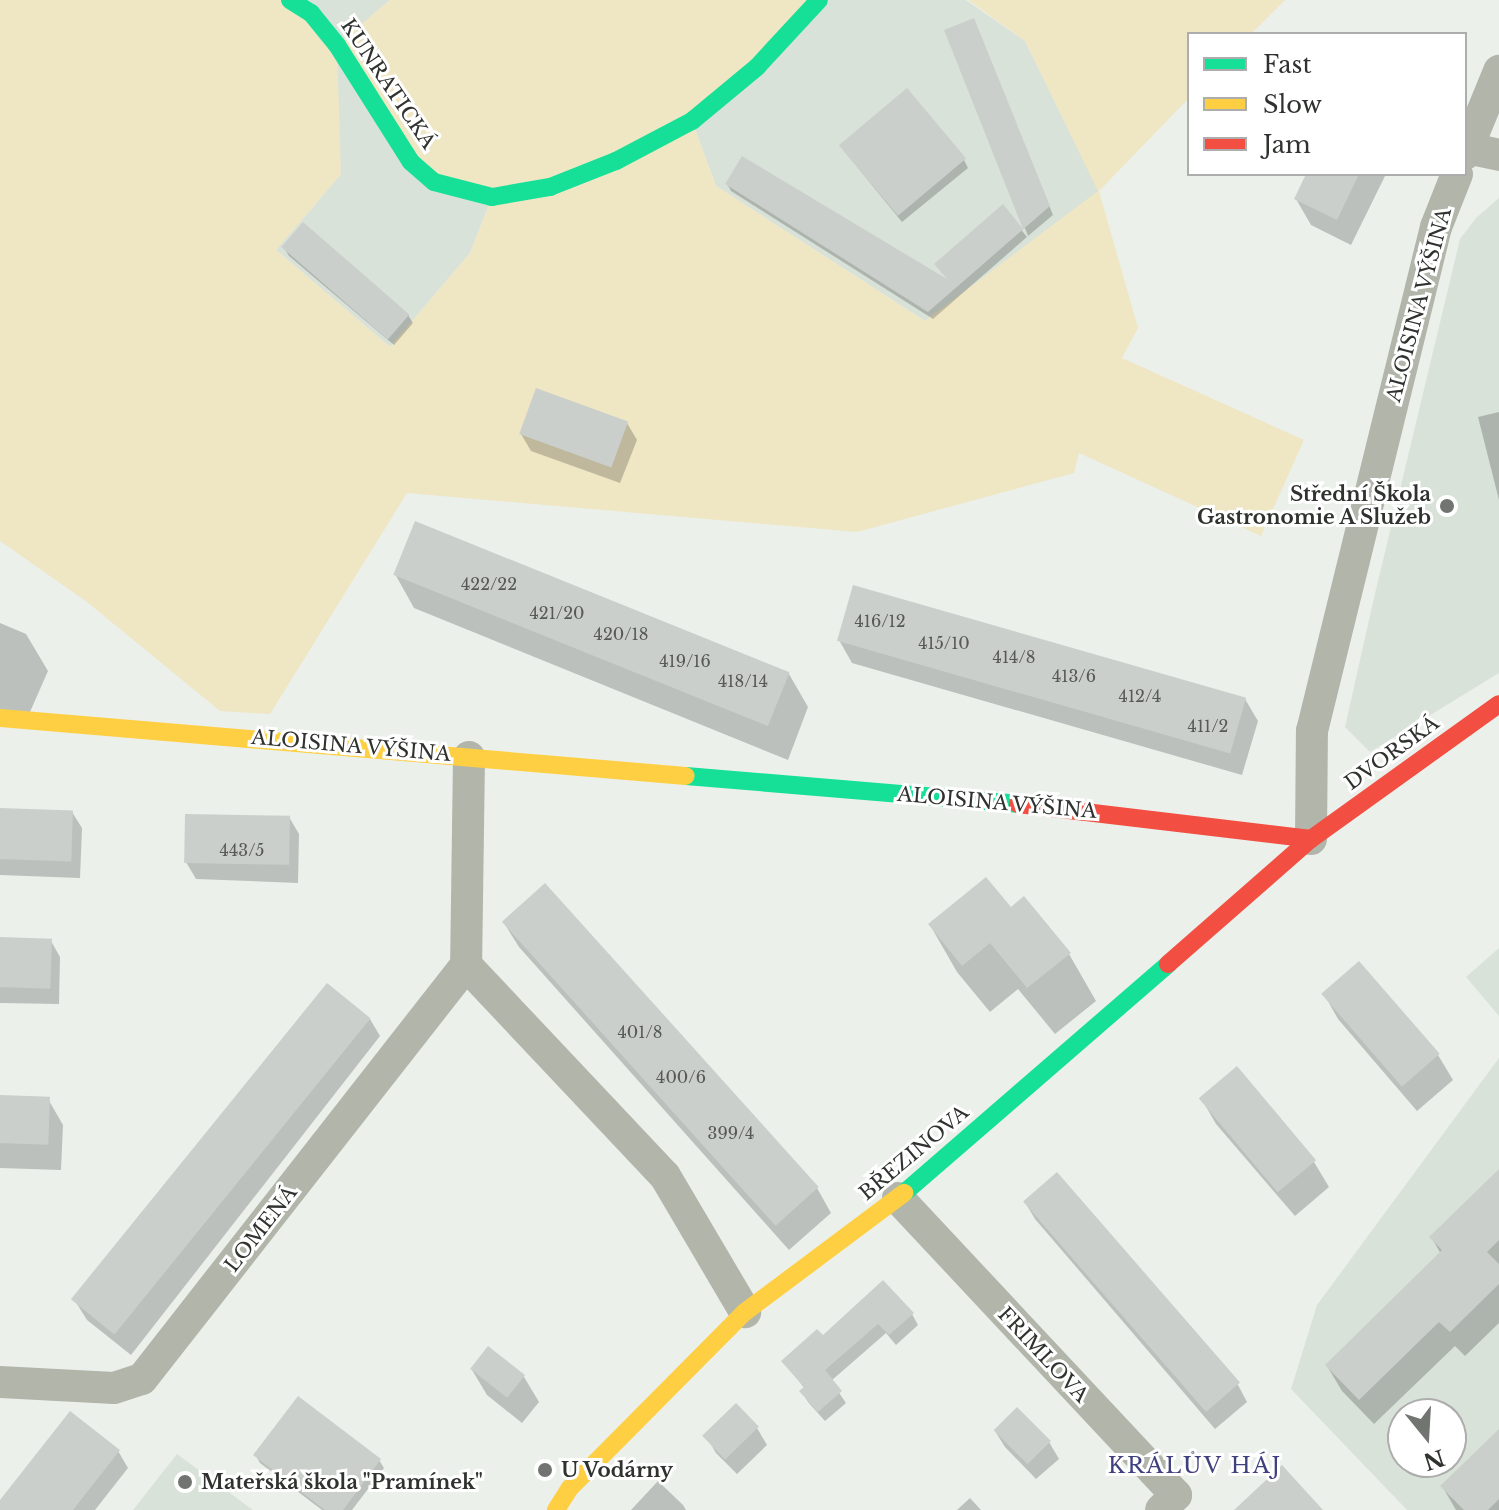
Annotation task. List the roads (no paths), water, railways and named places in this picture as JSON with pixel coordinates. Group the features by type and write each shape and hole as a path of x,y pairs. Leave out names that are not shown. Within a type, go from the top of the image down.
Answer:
{"street":[{"name":"KUNRATICKÁ","path":"290,0 311,13 337,45 411,162 434,182 492,197 550,187 616,161 692,121 757,67 819,0"},
{"name":"ALOISINA VÝŠINA","path":"1467,149 1499,71"},
{"path":"1467,159 1499,155"},
{"name":"ALOISINA VÝŠINA","path":"0,718 1053,807 1311,839 1312,731 1436,227 1456,176"},
{"name":"DVORSKÁ","path":"1311,839 1499,704"},
{"path":"469,757 466,965 665,1176 745,1312"},
{"name":"BŘEZINOVA","path":"556,1510 570,1488 745,1312 898,1198 1311,839"},
{"name":"LOMENÁ","path":"0,1382 114,1388 142,1379 466,965"},
{"name":"FRIMLOVA","path":"898,1198 1176,1495 1161,1510"}],"place":[{"name":"Střední Škola Gastronomie A Služeb","path":"1447,506"},
{"name":"U Vodárny","path":"545,1470"},
{"name":"Mateřská škola \"Pramínek\"","path":"185,1482"}],"district":[{"name":"KRÁLŮV HÁJ","path":"1195,1466"}]}
